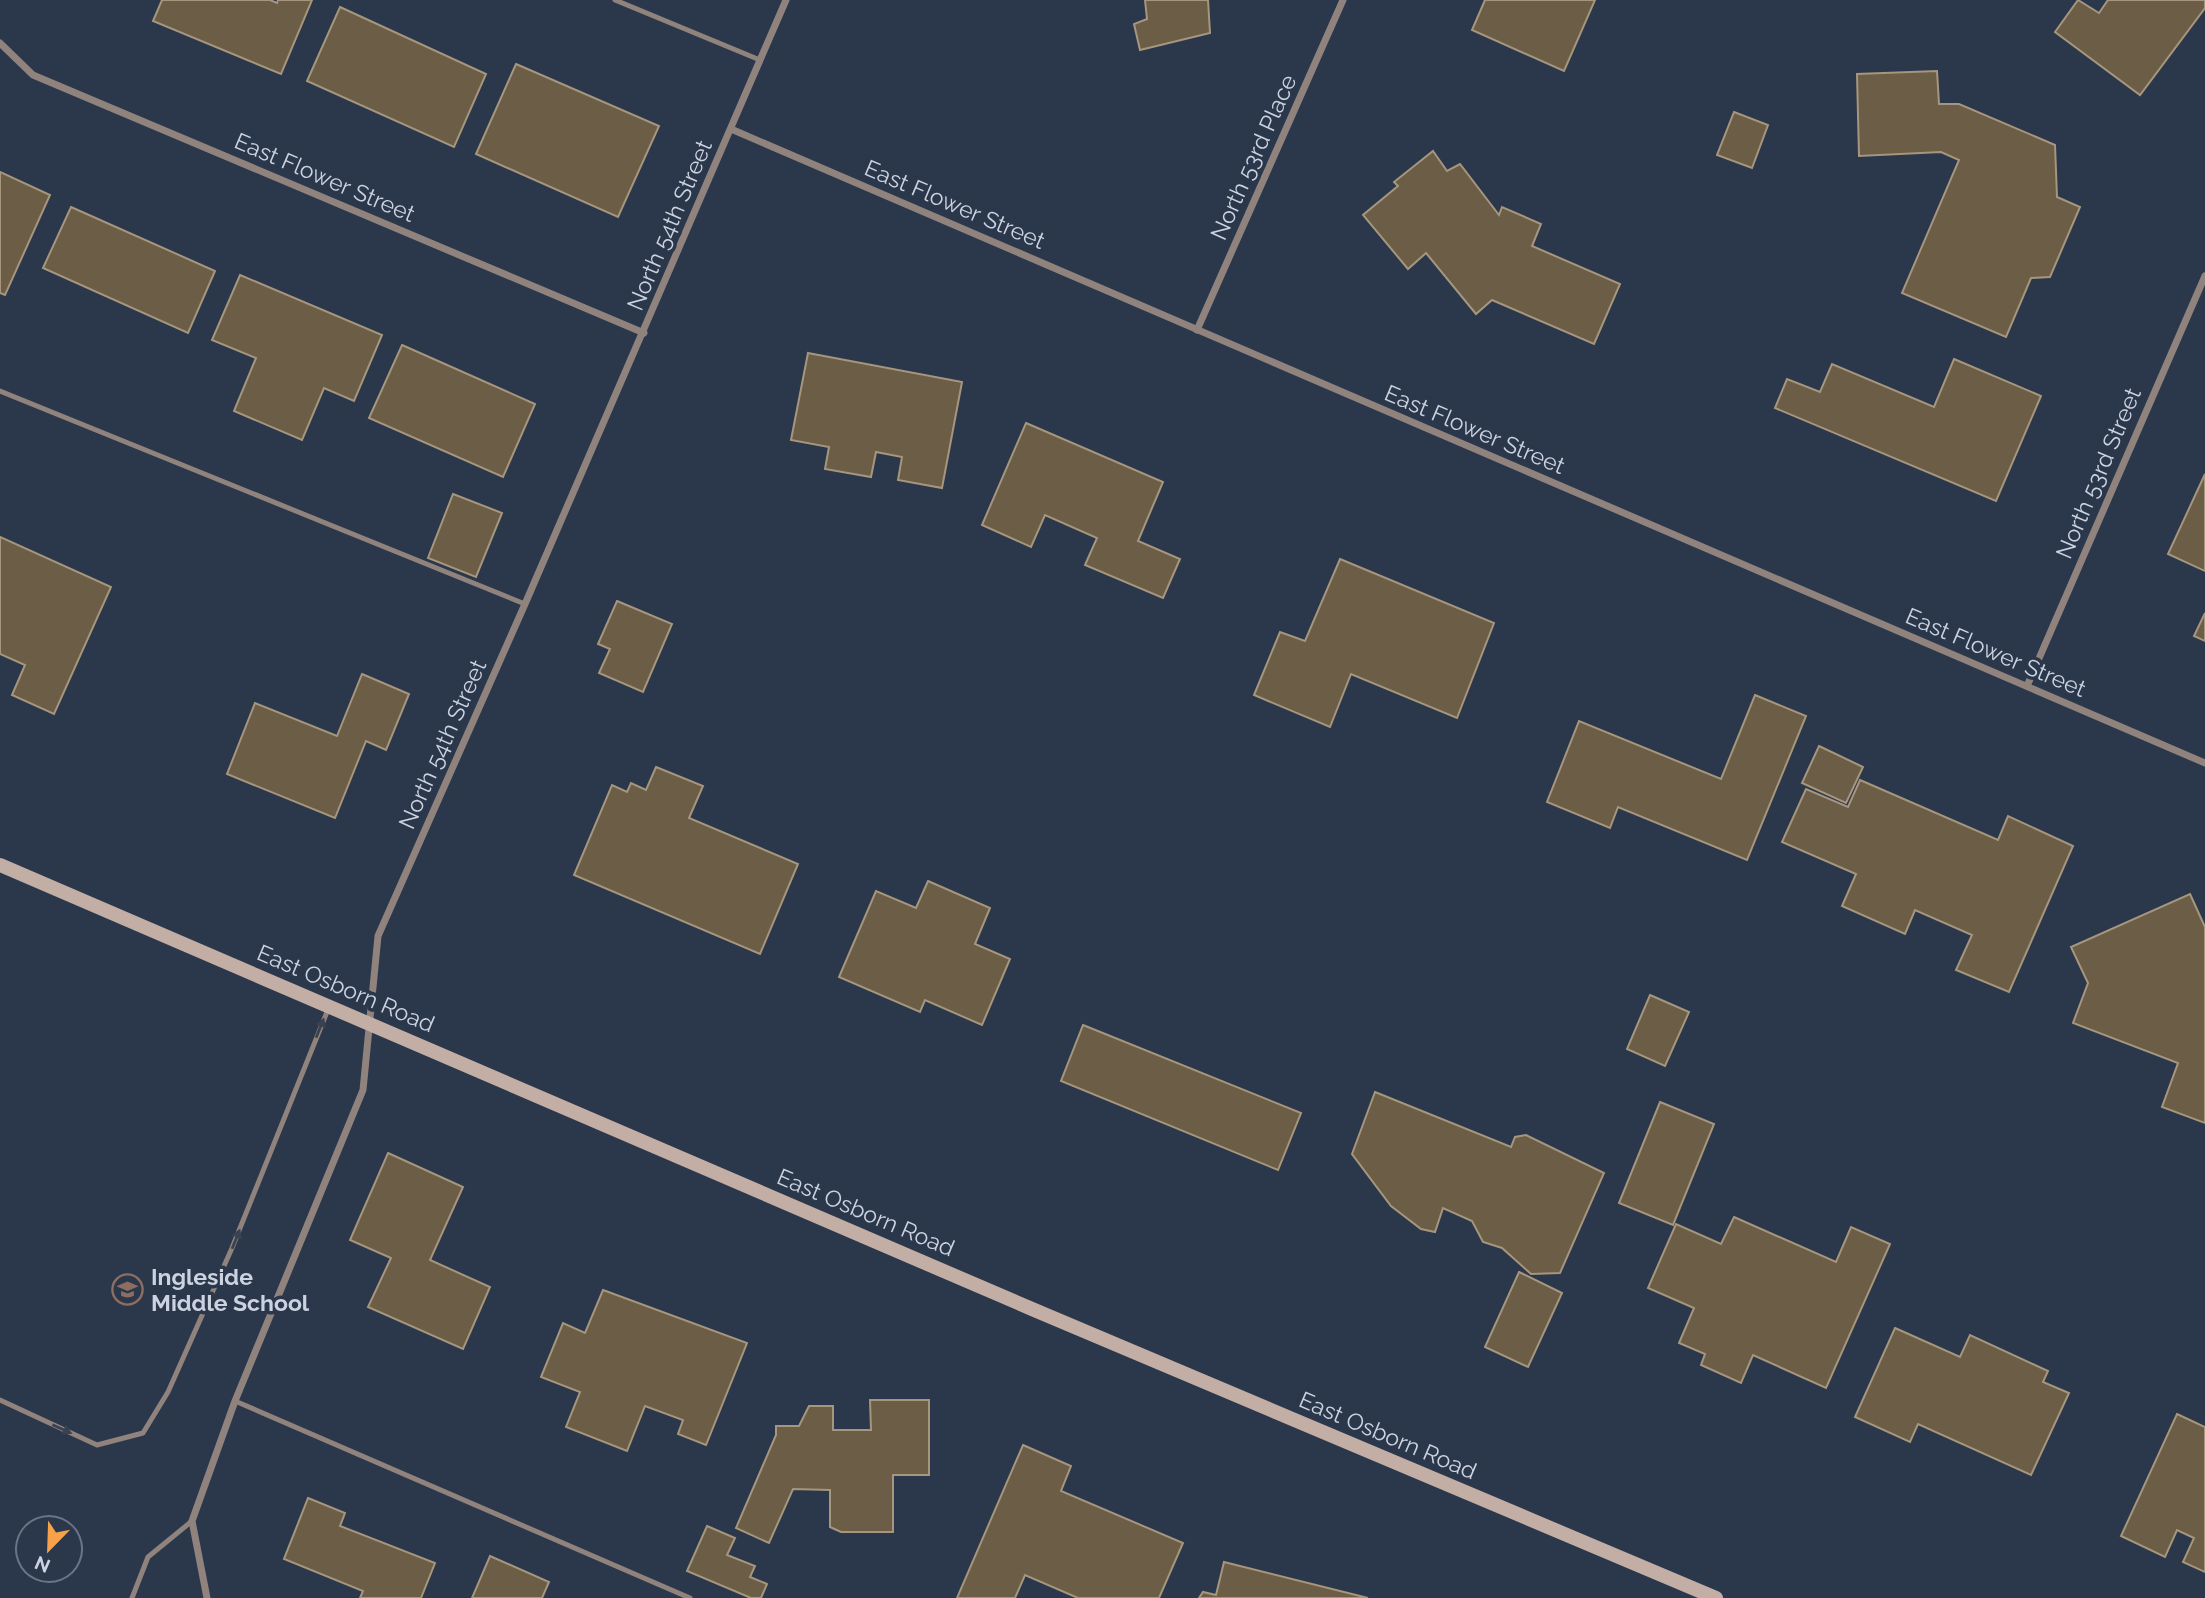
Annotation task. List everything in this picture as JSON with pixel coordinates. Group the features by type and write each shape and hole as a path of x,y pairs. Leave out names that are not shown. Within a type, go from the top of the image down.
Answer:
{"street":[{"name":"North 54th Street","path":"192,1521 235,1401 363,1090 378,936 644,332 786,0"},
{"name":"North 53rd Place","path":"1197,330 1343,0"},
{"name":"East Flower Street","path":"0,43 33,75 644,332"},
{"name":"East Flower Street","path":"731,129 2205,764"},
{"name":"North 53rd Street","path":"2027,686 2205,276"},
{"name":"East Osborn Road","path":"0,865 1032,1309 1716,1598"},
{"path":"192,1521 208,1598"}],"lane":[{"path":"615,0 760,60"},
{"path":"0,391 525,604"},
{"path":"0,1400 97,1444 143,1433 169,1392 232,1248 330,1005"},
{"path":"235,1401 690,1598"},
{"path":"132,1598 148,1557 192,1521"}],"building":[{"path":"162,0 270,0 277,3 278,0 312,0 281,74 153,21"},
{"path":"1145,0 1208,0 1210,33 1140,50 1134,24 1147,19"},
{"path":"1485,0 1595,0 1564,71 1472,30"},
{"path":"2078,0 2099,13 2108,0 2205,0 2205,8 2140,95 2055,32"},
{"path":"340,7 486,74 454,147 307,81"},
{"path":"516,64 659,126 618,217 476,154"},
{"path":"1937,71 1939,104 1959,104 2055,145 2057,197 2080,207 2050,277 2031,278 2006,337 1902,293 1959,160 1941,152 1859,156 1857,74"},
{"path":"1734,112 1768,125 1752,168 1717,155"},
{"path":"1433,151 1447,171 1460,164 1499,215 1502,207 1541,224 1532,246 1620,284 1594,344 1492,300 1476,314 1426,253 1408,269 1363,215 1398,186 1394,182"},
{"path":"0,172 50,195 5,295 0,293"},
{"path":"71,207 215,271 188,333 43,268"},
{"path":"240,275 382,335 354,401 324,388 302,440 234,411 256,358 212,340"},
{"path":"402,345 535,404 503,477 369,418"},
{"path":"808,353 962,382 942,488 898,480 902,457 876,452 871,477 825,469 829,447 791,440"},
{"path":"1954,359 2041,396 1996,501 1775,408 1787,379 1820,392 1832,364 1934,407"},
{"path":"1026,423 1163,482 1138,541 1180,559 1163,598 1085,565 1097,538 1045,515 1031,547 982,525"},
{"path":"2205,474 2205,571 2168,554"},
{"path":"453,494 502,513 476,577 428,558"},
{"path":"0,537 111,587 54,714 12,695 25,665 0,654"},
{"path":"1340,559 1494,623 1457,718 1351,674 1330,727 1254,695 1280,632 1305,641"},
{"path":"617,601 672,624 643,692 599,673 610,649 598,644"},
{"path":"2205,613 2205,641 2194,636"},
{"path":"362,674 409,694 386,750 366,741 335,818 227,774 255,703 337,736"},
{"path":"1755,695 1806,716 1747,860 1618,807 1610,828 1547,802 1579,721 1721,779"},
{"path":"1819,746 1863,767 1846,803 1802,783"},
{"path":"656,767 703,786 689,818 798,864 760,954 574,875 612,785 627,792 631,783 646,790"},
{"path":"1860,780 1998,840 2008,816 2073,846 2009,992 1956,970 1972,935 1915,910 1905,934 1842,906 1856,874 1782,842 1806,789 1848,807"},
{"path":"928,881 990,908 975,944 1010,959 982,1025 925,1000 920,1012 839,977 876,891 916,908"},
{"path":"2190,894 2205,927 2205,1123 2162,1107 2178,1063 2073,1023 2088,983 2071,947"},
{"path":"1650,995 1689,1012 1665,1066 1627,1049"},
{"path":"1083,1025 1301,1113 1278,1170 1061,1081"},
{"path":"1375,1092 1511,1147 1515,1137 1526,1135 1604,1173 1560,1273 1531,1274 1502,1248 1483,1242 1472,1221 1443,1208 1435,1232 1421,1229 1391,1206 1352,1154"},
{"path":"1660,1102 1714,1124 1673,1225 1619,1203"},
{"path":"388,1153 463,1187 430,1260 490,1287 463,1349 368,1307 391,1258 350,1240"},
{"path":"1734,1217 1836,1262 1851,1227 1890,1244 1826,1388 1753,1355 1741,1383 1701,1365 1705,1354 1679,1343 1694,1308 1648,1288 1676,1224 1721,1244"},
{"path":"1519,1272 1562,1293 1528,1367 1485,1347"},
{"path":"603,1290 747,1343 706,1445 678,1434 683,1420 645,1406 627,1451 566,1427 580,1392 541,1377 563,1323 585,1333"},
{"path":"1895,1328 1960,1357 1970,1335 2048,1371 2043,1382 2069,1393 2031,1475 1918,1424 1910,1442 1855,1417"},
{"path":"870,1400 929,1400 929,1475 893,1475 893,1532 841,1532 830,1527 830,1490 793,1489 769,1543 736,1528 776,1435 776,1426 799,1426 809,1406 833,1406 833,1430 871,1430"},
{"path":"2177,1414 2205,1427 2205,1572 2183,1562 2194,1538 2177,1530 2165,1557 2121,1536"},
{"path":"1023,1445 1071,1466 1061,1491 1183,1543 1159,1598 1078,1598 1025,1575 1015,1598 957,1598"},
{"path":"308,1498 345,1513 340,1526 435,1563 421,1598 360,1598 363,1591 284,1559"},
{"path":"707,1526 735,1538 727,1555 755,1566 750,1577 767,1584 761,1598 751,1598 687,1571"},
{"path":"490,1556 549,1582 542,1598 472,1598"},
{"path":"1224,1562 1368,1598 1199,1598 1203,1592 1216,1595"}],"place":[{"name":"Ingleside Middle School","path":"128,1289"}]}
